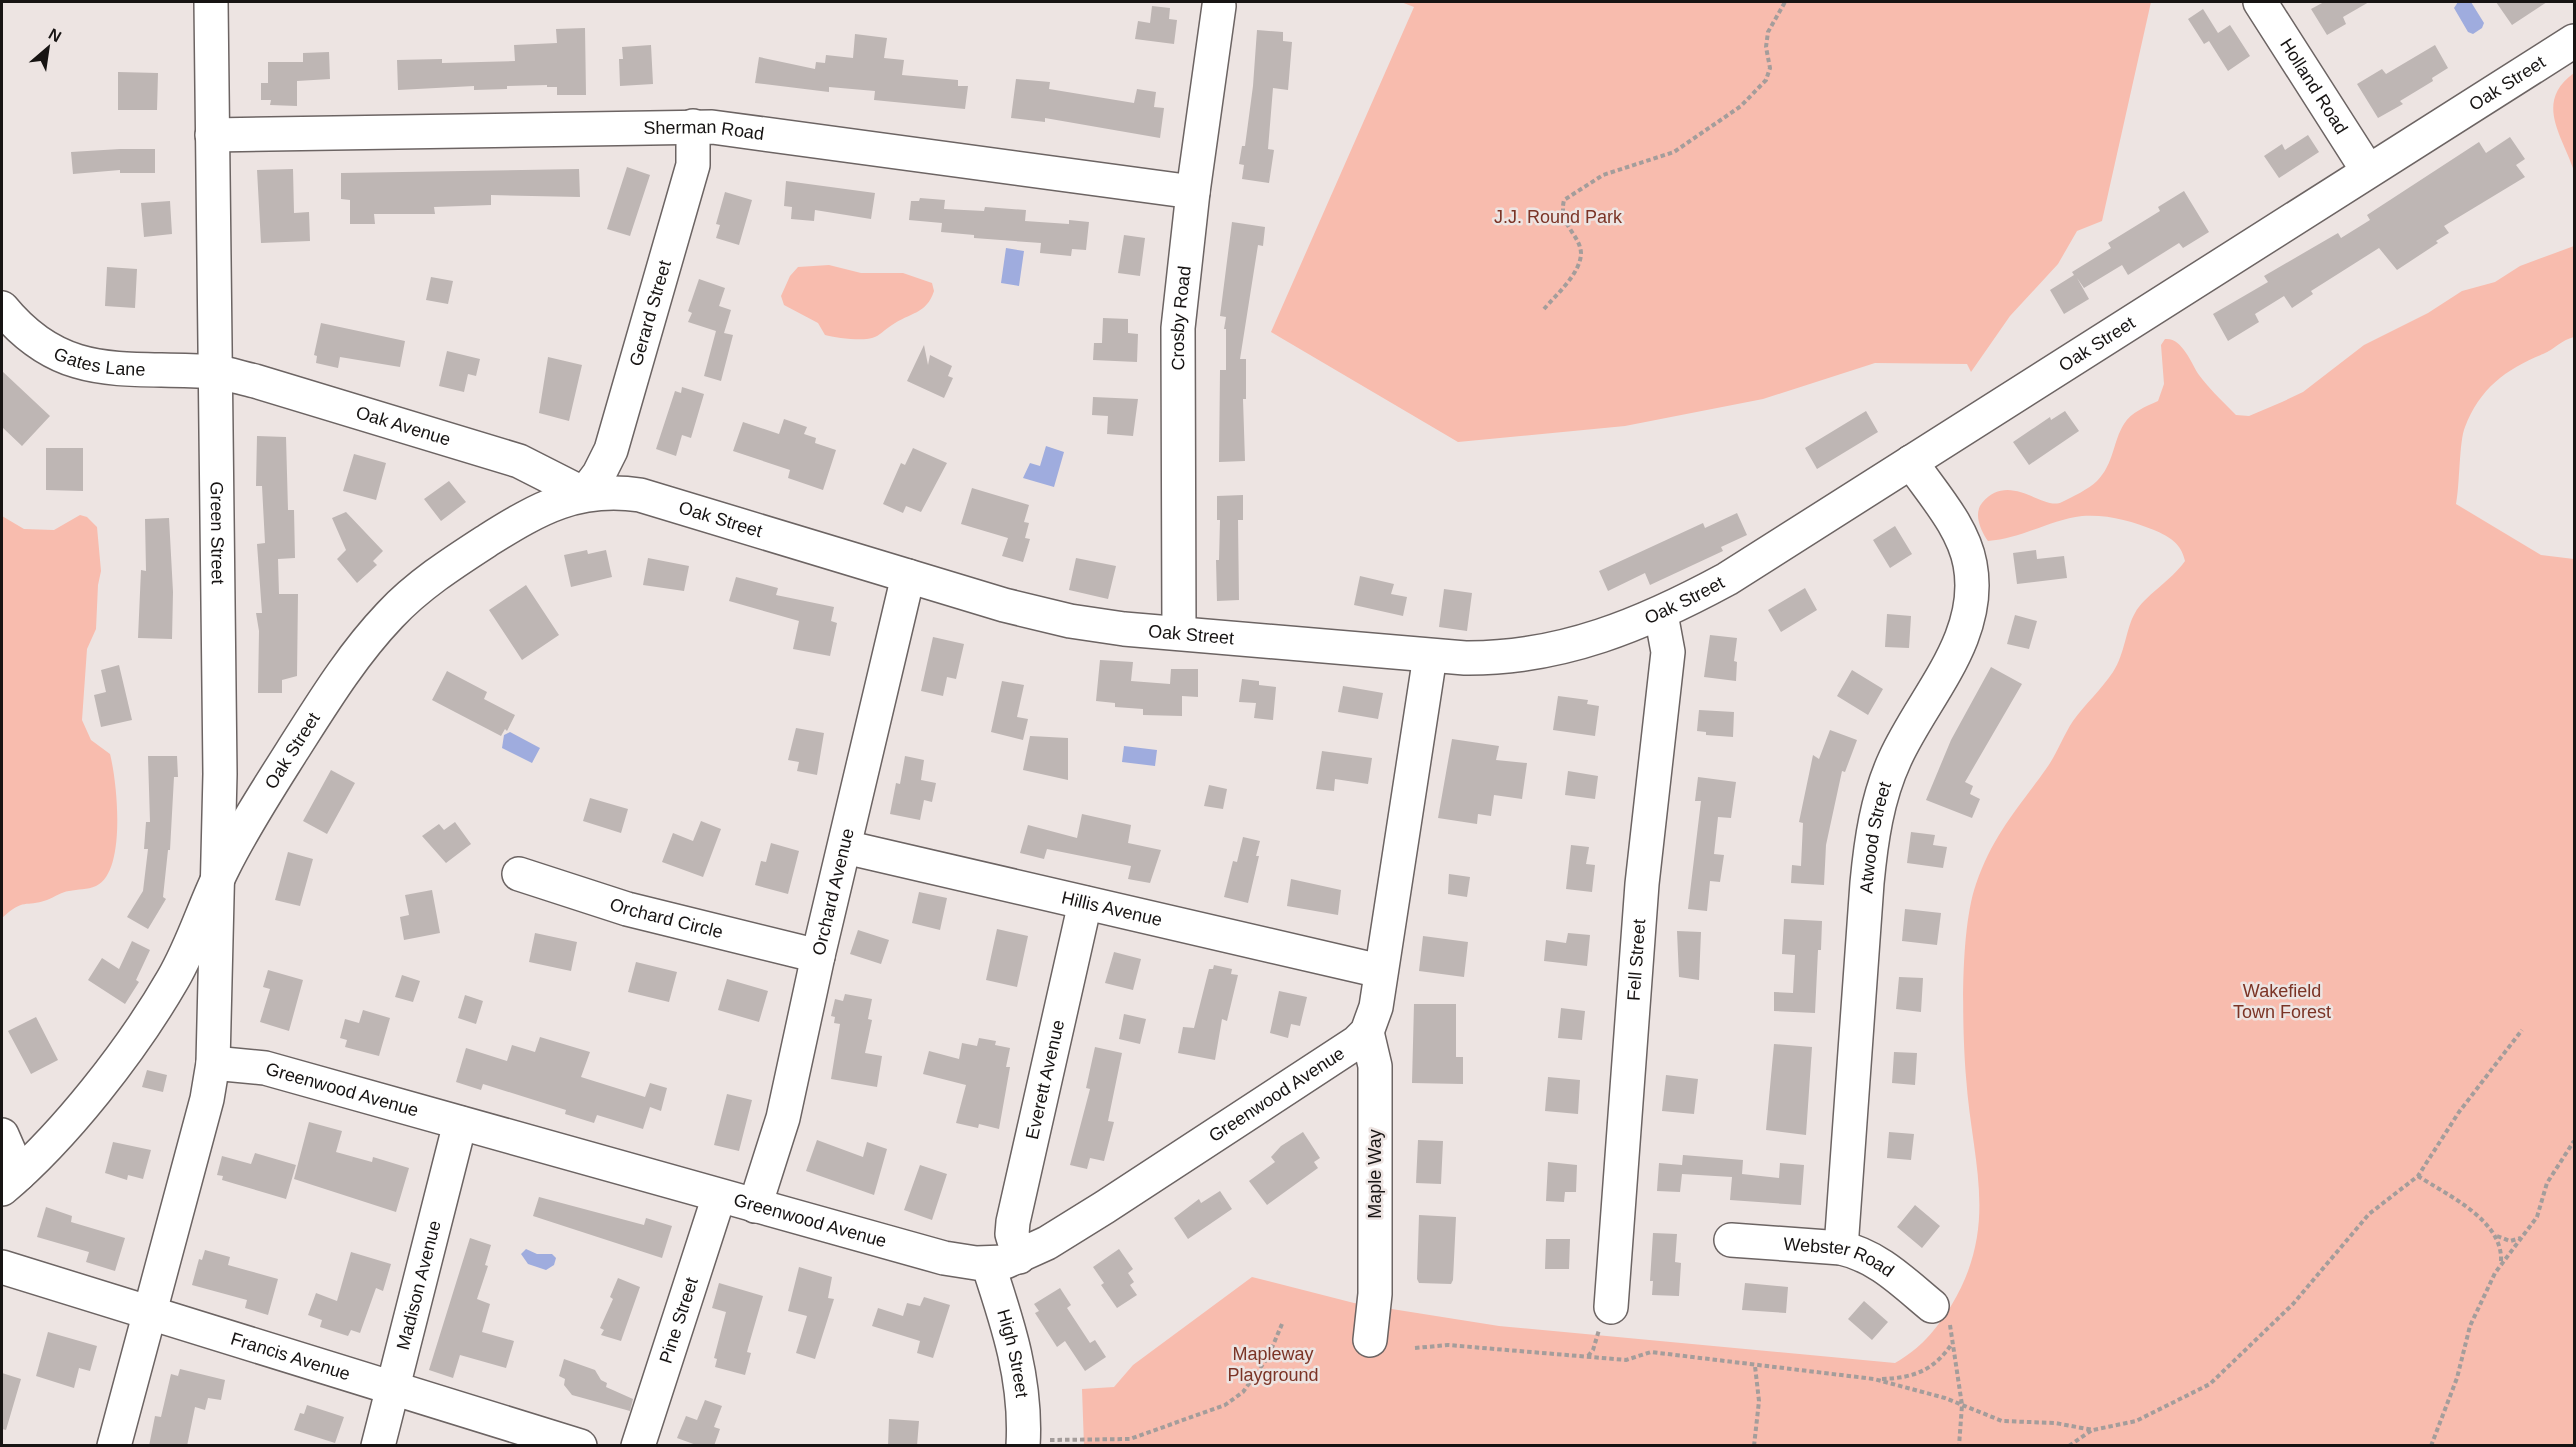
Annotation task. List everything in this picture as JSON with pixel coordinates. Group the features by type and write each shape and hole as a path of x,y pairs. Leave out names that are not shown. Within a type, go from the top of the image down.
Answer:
{"street":[{"name":"Green Street","path":"211,2 220,774 213,1063"},
{"name":"Holland Road","path":"2260,2 2368,171"},
{"name":"Crosby Road","path":"1179,633 1176,359 1192,192 1220,6"},
{"name":"Oak Street","path":"10,1182 67,1124 163,995 187,952 218,880 259,804 324,700 356,654 391,613 436,574 508,528 559,501 584,494 616,492 654,498 1050,617 1115,628 1430,656 1483,658 1536,653 1586,642 1661,614 1727,579 2574,41"},
{"name":"Sherman Road","path":"212,135 693,126 731,128 1192,192"},
{"name":"Gerard Street","path":"584,494 599,474 611,450 693,165 693,126"},
{"name":"Gates Lane","path":"2,308 17,325 44,346 85,364 140,371 215,372"},
{"name":"Oak Avenue","path":"215,372 306,396 513,459 584,494"},
{"name":"Atwood Street","path":"1841,1248 1866,895 1873,833 1894,761 1958,648 1971,597 1970,563 1962,540 1911,462"},
{"name":"Orchard Avenue","path":"755,1206 783,1118 818,956 908,576"},
{"name":"Fell Street","path":"1611,1307 1642,884 1668,652 1661,614"},
{"path":"1367,1032 1374,1013 1430,656"},
{"name":"Hillis Avenue","path":"845,847 1380,971"},
{"name":"Orchard Circle","path":"519,874 627,909 818,956"},
{"name":"Everett Avenue","path":"1004,1260 1012,1234 1085,903"},
{"name":"Greenwood Avenue","path":"213,1063 265,1068 925,1254 1004,1260 1115,1201 1347,1048 1367,1032"},
{"name":"Maple Way","path":"1367,1032 1375,1066 1372,1328"},
{"path":"114,1446 207,1099 213,1063"},
{"name":"Madison Avenue","path":"378,1446 460,1123"},
{"path":"2,1135 10,1182"},
{"name":"Pine Street","path":"638,1446 719,1196"},
{"name":"Webster Road","path":"1731,1240 1841,1248 1858,1252 1878,1263 1932,1306"},
{"name":"High Street","path":"1004,1260 1014,1344 1022,1378 1023,1442"},
{"name":"Francis Avenue","path":"2,1267 580,1446"}],"path":[{"path":"1544,309 1562,289 1581,257 1579,246 1563,216 1564,200 1603,176 1674,152 1742,106 1766,80 1770,68 1766,47 1768,32 1785,2"},
{"path":"2069,1446 2093,1430 2136,1421 2210,1384 2294,1304 2369,1214 2418,1176 2459,1112 2522,1030"},
{"path":"2431,1446 2457,1378 2470,1326 2501,1262 2536,1218 2547,1183 2574,1141"},
{"path":"2418,1176 2482,1220 2494,1234 2500,1249 2501,1262"},
{"path":"2494,1234 2510,1241 2522,1237"},
{"path":"1932,1306 1948,1319 1953,1342 1962,1405 1959,1446"},
{"path":"1023,1442 1130,1439 1216,1409 1243,1392 1268,1356 1282,1324"},
{"path":"1415,1348 1448,1344 1626,1360 1651,1352 1874,1379 1903,1378 1926,1372 1945,1354 1953,1342"},
{"path":"1754,1446 1759,1401 1755,1366"},
{"path":"1874,1379 1962,1405 2002,1421 2055,1423 2093,1430"}],"green space":[{"name":"J.J. Round Park","path":"1401,2 2151,2 2102,221 2077,231 2058,264 2010,316 1971,372 1967,364 1875,363 1763,399 1625,426 1458,442 1271,332 1414,7"},
{"path":"2574,73 2574,171 2558,132 2553,107 2555,95 2562,84"},
{"name":"Wakefield Town Forest","path":"2574,246 2574,337 2506,373 2478,401 2463,434 2456,504 2541,555 2574,559 2574,1445 1084,1446 1082,1389 1114,1387 1133,1365 1252,1277 1354,1303 1499,1326 1895,1363 1920,1345 1951,1306 1966,1276 1975,1248 1979,1221 1977,1166 1966,1077 1963,1006 1967,927 1976,884 1998,836 2050,763 2073,721 2113,672 2135,613 2185,561 2178,545 2165,535 2128,521 2101,516 2070,518 2012,537 1988,541 1978,517 1979,507 1993,494 2004,490 2015,491 2054,504 2062,502 2097,481 2107,467 2120,431 2127,420 2158,401 2164,384 2161,345 2165,339 2171,339 2181,346 2199,375 2236,415 2249,416 2303,392 2364,345 2428,313 2462,291 2495,282 2520,266"},
{"path":"829,265 861,273 903,273 932,283 934,291 931,299 922,309 898,321 875,337 856,339 825,335 818,323 784,305 781,296 790,276 798,267"},
{"path":"80,515 87,517 97,527 101,571 96,629 87,649 82,720 91,740 110,754 117,804 116,845 106,877 96,886 20,905 2,918 2,516 24,529 54,530"}],"water":[{"path":"2458,2 2471,2 2484,23 2482,28 2473,34 2468,32 2454,8"},
{"path":"1006,248 1024,251 1019,286 1001,283"},
{"path":"1046,446 1064,452 1054,487 1023,478 1030,463 1040,466"},
{"path":"510,732 540,748 532,763 502,748 504,735"},
{"path":"1124,746 1157,750 1155,766 1122,762"},
{"path":"526,1249 537,1254 552,1254 556,1258 554,1265 546,1270 528,1264 521,1254"}],"building":[{"path":"2324,2 2369,2 2343,17 2346,24 2327,35 2311,9"},
{"path":"2496,2 2547,2 2512,25"},
{"path":"1152,6 1170,8 1169,19 1177,20 1174,44 1135,39 1138,21 1150,23"},
{"path":"2203,9 2218,33 2230,25 2250,56 2228,71 2209,41 2204,44 2188,19"},
{"path":"585,28 586,95 557,95 557,87 547,87 547,85 507,86 507,89 474,90 474,86 398,90 397,60 442,59 442,63 515,61 514,45 557,43 556,29"},
{"path":"1257,30 1283,32 1283,41 1292,42 1288,90 1273,88 1268,149 1274,150 1269,183 1242,179 1244,165 1239,164 1242,146 1245,146"},
{"path":"855,34 887,38 884,58 904,60 902,75 958,80 958,86 968,86 965,109 874,100 875,91 829,87 829,92 755,83 759,57 815,69 816,62 825,63 826,55 853,58"},
{"path":"651,45 653,84 620,86 619,59 623,59 622,47"},
{"path":"2435,45 2448,68 2432,78 2433,81 2400,101 2403,104 2378,118 2357,84 2382,69 2386,74"},
{"path":"329,52 330,79 297,81 297,106 270,105 271,100 261,100 261,83 268,83 268,62 303,62 303,53"},
{"path":"118,72 158,73 157,110 118,110"},
{"path":"1016,79 1050,82 1049,89 1134,103 1137,89 1156,92 1154,107 1164,108 1160,138 1045,118 1045,122 1011,118"},
{"path":"2308,135 2319,152 2279,178 2264,156 2282,144 2285,150"},
{"path":"2510,137 2525,159 2516,165 2525,177 2444,226 2449,233 2436,241 2438,243 2397,270 2379,248 2311,291 2313,294 2292,308 2284,296 2255,314 2259,322 2228,341 2213,314 2268,282 2264,276 2338,233 2341,238 2370,220 2367,215 2479,142 2486,153"},
{"path":"155,149 155,173 120,173 120,170 73,174 71,152"},
{"path":"627,167 650,175 630,236 607,229"},
{"path":"293,169 294,213 309,212 310,241 261,243 257,170"},
{"path":"579,169 580,197 491,195 491,205 434,207 435,214 374,214 375,224 350,224 350,200 341,199 341,173"},
{"path":"786,181 875,193 871,219 815,210 814,221 791,219 792,207 784,206"},
{"path":"2184,191 2209,232 2183,248 2179,243 2128,275 2122,265 2084,288 2077,278 2089,299 2064,314 2050,290 2074,275 2072,272 2111,248 2108,243 2160,211 2158,207"},
{"path":"725,192 752,200 739,245 716,238 720,225 716,224"},
{"path":"920,198 945,200 944,209 984,211 985,207 1026,210 1025,221 1069,224 1069,220 1089,222 1086,250 1072,249 1071,256 1040,253 1041,243 974,238 974,235 941,232 942,223 909,220 911,201 919,201"},
{"path":"170,201 172,234 144,237 141,203"},
{"path":"1232,222 1265,227 1263,246 1258,245 1240,359 1246,359 1246,399 1243,399 1245,461 1219,462 1220,370 1226,370 1226,329 1224,329 1226,317 1220,316"},
{"path":"1124,235 1145,238 1140,276 1118,273"},
{"path":"107,267 137,269 135,308 105,306"},
{"path":"431,277 453,281 448,304 426,300"},
{"path":"699,279 725,288 719,306 731,310 724,333 733,335 721,381 704,376 716,331 688,322 692,313 688,311"},
{"path":"1103,318 1128,319 1128,333 1138,334 1137,362 1093,360 1094,343 1102,343"},
{"path":"321,323 405,341 400,367 340,357 338,368 316,363 317,356 314,355"},
{"path":"924,345 928,365 930,355 952,366 948,376 953,378 944,398 907,381"},
{"path":"447,351 480,359 476,376 468,374 464,392 439,386"},
{"path":"548,357 582,365 569,421 539,413"},
{"path":"2,371 50,416 22,446 2,427"},
{"path":"682,387 704,394 691,438 682,435 676,456 656,449 675,391 681,393"},
{"path":"1093,397 1138,399 1133,436 1107,434 1108,416 1092,415"},
{"path":"1866,411 1878,432 1817,469 1805,448"},
{"path":"2065,411 2079,431 2029,465 2013,442 2050,417 2051,420"},
{"path":"784,419 807,427 804,434 816,438 815,443 836,450 823,490 788,478 790,470 733,451 743,422 779,434"},
{"path":"257,436 286,437 288,510 294,510 295,558 278,559 279,594 298,594 297,676 282,680 282,693 258,693 259,631 256,613 262,613 257,544 265,543 262,486 256,486"},
{"path":"46,448 83,448 83,491 46,490"},
{"path":"913,448 947,463 921,512 906,506 903,513 883,504 901,463 905,465"},
{"path":"354,454 386,463 376,500 343,491"},
{"path":"449,481 466,502 441,521 424,499"},
{"path":"972,488 1029,505 1024,522 1029,523 1025,538 1030,539 1023,562 1002,556 1008,538 961,524"},
{"path":"1243,495 1243,520 1238,520 1239,600 1217,601 1216,560 1219,560 1220,520 1217,520 1217,496"},
{"path":"346,512 383,551 373,561 377,565 357,583 337,559 346,550 332,518"},
{"path":"1737,513 1747,535 1721,547 1723,551 1650,585 1645,573 1608,591 1599,571 1703,523 1705,528"},
{"path":"169,518 173,592 172,639 138,638 141,570 146,571 145,519"},
{"path":"1895,526 1912,554 1890,568 1873,540"},
{"path":"587,550 588,554 606,550 612,577 571,587 564,555"},
{"path":"2036,550 2037,559 2064,556 2067,578 2017,584 2013,553"},
{"path":"648,558 689,566 684,591 643,585"},
{"path":"1076,558 1116,566 1108,599 1069,590"},
{"path":"1360,576 1394,584 1391,594 1407,597 1403,616 1354,605"},
{"path":"736,577 778,588 776,595 834,607 831,621 837,623 830,656 793,649 799,621 729,601"},
{"path":"526,585 559,635 522,660 489,610"},
{"path":"1805,588 1817,610 1781,632 1768,610"},
{"path":"1444,589 1472,593 1467,631 1439,627"},
{"path":"1887,614 1911,616 1909,648 1885,647"},
{"path":"2015,615 2037,621 2029,649 2007,644"},
{"path":"1710,635 1737,638 1734,661 1737,662 1736,681 1704,677"},
{"path":"933,637 964,644 956,679 947,677 943,696 921,691"},
{"path":"1100,660 1133,662 1131,681 1170,684 1171,669 1198,669 1198,697 1182,696 1182,716 1143,715 1143,709 1115,707 1115,703 1096,701"},
{"path":"119,665 132,720 101,727 94,695 106,692 101,670"},
{"path":"1991,667 2022,684 1965,782 1973,786 1970,794 1980,799 1972,818 1926,800 1951,740"},
{"path":"1852,670 1883,689 1868,715 1837,696"},
{"path":"447,671 487,692 484,699 515,715 507,731 505,729 501,736 432,700"},
{"path":"1242,679 1259,681 1259,685 1276,687 1273,720 1254,718 1256,703 1239,702"},
{"path":"1002,681 1024,685 1017,717 1028,719 1023,740 991,732"},
{"path":"1343,686 1383,693 1378,719 1338,712"},
{"path":"1558,696 1588,700 1587,704 1599,706 1595,736 1553,730"},
{"path":"1699,710 1734,712 1733,737 1706,735 1706,732 1697,731"},
{"path":"796,728 824,733 817,775 797,771 799,762 788,760"},
{"path":"1830,730 1857,740 1845,772 1842,771 1826,845 1824,885 1791,883 1792,865 1801,866 1803,823 1799,822 1813,755 1819,759"},
{"path":"1030,736 1068,738 1068,780 1023,770"},
{"path":"1452,739 1499,746 1496,760 1527,763 1522,799 1494,795 1491,816 1478,814 1477,824 1438,818"},
{"path":"1322,751 1372,758 1368,784 1335,779 1334,791 1316,789"},
{"path":"148,756 177,756 178,777 174,777 170,850 168,850 163,897 166,899 148,929 127,917 143,891 148,849 144,849 146,822 150,822"},
{"path":"905,756 924,760 921,780 936,783 932,802 924,800 920,820 890,814 896,783 900,784"},
{"path":"331,770 355,783 327,834 303,821"},
{"path":"1568,771 1598,776 1595,799 1565,795"},
{"path":"1698,777 1736,782 1731,818 1718,817 1714,854 1724,855 1720,882 1710,881 1707,911 1688,909 1701,801 1695,801"},
{"path":"1209,785 1227,789 1223,809 1204,806"},
{"path":"590,798 628,809 621,833 583,821"},
{"path":"1082,814 1131,825 1128,843 1161,850 1150,883 1128,879 1131,866 1047,849 1044,859 1020,853 1028,825 1077,838"},
{"path":"701,821 721,829 703,877 662,862 673,833 693,841"},
{"path":"455,822 471,844 446,863 422,836 439,824 444,830"},
{"path":"1911,832 1935,835 1933,845 1947,847 1943,868 1907,863"},
{"path":"1243,837 1260,841 1256,856 1259,856 1248,903 1224,897 1233,861 1237,862"},
{"path":"771,843 799,851 788,894 755,885 761,861 766,862"},
{"path":"1571,845 1589,847 1586,864 1595,865 1592,892 1566,889"},
{"path":"288,852 313,859 300,906 275,900"},
{"path":"1449,874 1470,877 1467,897 1448,894"},
{"path":"1291,879 1341,890 1338,915 1287,906"},
{"path":"432,890 440,933 404,940 400,917 409,915 405,895"},
{"path":"919,892 947,898 940,930 912,923"},
{"path":"1905,909 1941,913 1937,945 1902,941"},
{"path":"1784,919 1822,921 1815,1013 1774,1011 1774,992 1793,993 1795,955 1782,954"},
{"path":"997,929 1028,936 1017,987 986,980"},
{"path":"858,930 889,940 881,964 850,954"},
{"path":"1677,931 1701,932 1699,980 1679,977"},
{"path":"535,933 577,942 571,971 529,962"},
{"path":"1568,933 1590,935 1587,966 1544,961 1546,940 1566,943"},
{"path":"1423,936 1468,942 1464,977 1419,971"},
{"path":"132,941 150,950 136,980 139,982 125,1004 88,980 102,958 119,969"},
{"path":"1114,952 1141,959 1133,990 1105,983"},
{"path":"636,962 677,972 669,1002 628,992"},
{"path":"1214,965 1232,969 1231,974 1238,975 1227,1021 1222,1019 1215,1060 1178,1053 1183,1027 1194,1028 1209,969 1213,969"},
{"path":"268,970 303,980 289,1031 260,1022 270,989 263,987"},
{"path":"402,975 420,981 413,1002 395,997"},
{"path":"1899,977 1923,978 1921,1012 1896,1009"},
{"path":"727,979 768,991 759,1022 718,1010"},
{"path":"1279,991 1307,997 1300,1026 1291,1024 1288,1038 1270,1033"},
{"path":"845,994 872,999 868,1019 872,1020 865,1053 882,1056 877,1087 831,1079 840,1024 834,1023 835,1017 831,1016 835,999 843,1001"},
{"path":"465,995 483,1001 476,1024 458,1018"},
{"path":"1414,1004 1456,1004 1456,1057 1463,1057 1463,1084 1412,1083"},
{"path":"1561,1008 1585,1011 1582,1040 1558,1038"},
{"path":"363,1010 390,1018 379,1056 345,1047 347,1040 340,1038 345,1019 359,1023"},
{"path":"1124,1014 1146,1019 1140,1044 1119,1039"},
{"path":"36,1017 58,1060 31,1074 8,1031"},
{"path":"540,1037 590,1052 581,1077 645,1097 650,1083 667,1088 661,1111 650,1107 643,1129 597,1115 594,1123 565,1114 566,1110 483,1084 481,1090 456,1082 466,1048 507,1061 512,1045 535,1052"},
{"path":"979,1038 996,1041 995,1045 1010,1048 1006,1067 1010,1067 999,1129 979,1124 978,1128 956,1123 966,1085 923,1074 929,1051 959,1059 962,1043 977,1046"},
{"path":"1774,1044 1812,1047 1806,1135 1766,1130"},
{"path":"1095,1047 1122,1053 1108,1121 1114,1122 1104,1161 1090,1158 1087,1169 1070,1165 1090,1089 1086,1088"},
{"path":"1894,1052 1917,1053 1915,1085 1892,1083"},
{"path":"147,1070 167,1075 163,1092 142,1087"},
{"path":"1666,1075 1698,1079 1694,1114 1662,1111"},
{"path":"1548,1077 1580,1080 1578,1114 1545,1111"},
{"path":"727,1094 752,1100 739,1151 714,1145"},
{"path":"309,1122 342,1131 336,1152 372,1162 373,1157 409,1168 396,1212 294,1179"},
{"path":"1303,1132 1320,1158 1314,1162 1318,1168 1267,1205 1249,1181 1275,1162 1271,1157 1281,1146"},
{"path":"1889,1132 1914,1134 1911,1160 1887,1158"},
{"path":"817,1140 863,1157 867,1142 887,1149 874,1195 806,1171"},
{"path":"1418,1140 1443,1141 1441,1184 1416,1183"},
{"path":"113,1142 151,1150 143,1179 128,1175 127,1180 105,1173"},
{"path":"255,1153 296,1165 286,1199 222,1180 223,1176 217,1175 222,1156 251,1164"},
{"path":"1683,1155 1743,1160 1742,1174 1779,1178 1780,1163 1804,1165 1801,1205 1730,1200 1732,1177 1682,1174 1680,1192 1657,1191 1659,1163 1682,1165"},
{"path":"1548,1162 1577,1165 1576,1192 1565,1192 1564,1202 1546,1201"},
{"path":"920,1165 947,1174 932,1220 904,1210"},
{"path":"1220,1191 1232,1209 1188,1239 1174,1218 1199,1199 1201,1203"},
{"path":"539,1197 644,1225 646,1218 672,1226 662,1258 533,1216"},
{"path":"1915,1205 1940,1226 1922,1248 1897,1227"},
{"path":"46,1207 72,1216 71,1222 125,1238 115,1271 86,1262 89,1252 37,1237"},
{"path":"1419,1215 1456,1217 1451,1284 1419,1283 1417,1279"},
{"path":"1653,1233 1677,1234 1675,1262 1681,1263 1679,1296 1652,1295 1653,1281 1650,1281"},
{"path":"470,1238 491,1245 485,1265 488,1266 477,1299 490,1304 482,1332 514,1341 506,1368 460,1355 453,1378 429,1370"},
{"path":"1546,1239 1570,1239 1569,1269 1545,1269"},
{"path":"1119,1249 1133,1269 1128,1273 1134,1282 1130,1285 1137,1295 1117,1308 1101,1285 1104,1283 1093,1267"},
{"path":"205,1250 230,1257 228,1265 278,1279 268,1315 245,1308 247,1300 192,1285 199,1259 202,1260"},
{"path":"351,1252 391,1264 383,1291 376,1288 360,1333 351,1330 348,1336 320,1327 322,1320 308,1315 316,1293 337,1301"},
{"path":"799,1267 832,1277 828,1298 834,1299 815,1359 796,1353 807,1316 788,1311"},
{"path":"618,1278 640,1287 621,1341 601,1335 604,1330 600,1328 613,1299 610,1297"},
{"path":"719,1283 763,1296 747,1352 751,1353 745,1375 715,1367 717,1359 714,1358 726,1312 712,1308"},
{"path":"1745,1283 1788,1287 1786,1313 1742,1310"},
{"path":"1060,1288 1071,1305 1067,1308 1090,1343 1095,1340 1106,1357 1085,1371 1065,1341 1057,1347 1035,1313 1039,1311 1034,1304"},
{"path":"924,1297 950,1305 933,1358 917,1353 920,1341 872,1326 878,1308 903,1316 907,1303 920,1306"},
{"path":"1864,1301 1888,1322 1872,1340 1848,1319"},
{"path":"48,1332 97,1346 90,1371 79,1368 74,1388 36,1376"},
{"path":"564,1359 595,1370 601,1380 607,1383 606,1387 633,1399 630,1411 572,1395 564,1385 565,1379 559,1376"},
{"path":"180,1369 225,1380 221,1400 208,1398 205,1410 195,1407 187,1446 149,1446 155,1416 161,1417 171,1374 178,1376"},
{"path":"2,1373 21,1379 6,1430 2,1429"},
{"path":"705,1400 722,1406 714,1427 720,1429 714,1446 699,1446 677,1438 686,1416 697,1420"},
{"path":"307,1405 344,1417 335,1443 294,1430 300,1413 304,1414"},
{"path":"889,1419 919,1421 917,1446 888,1446"}],"park label":[{"name":"Mapleway Playground","path":"1273,1364"}]}
